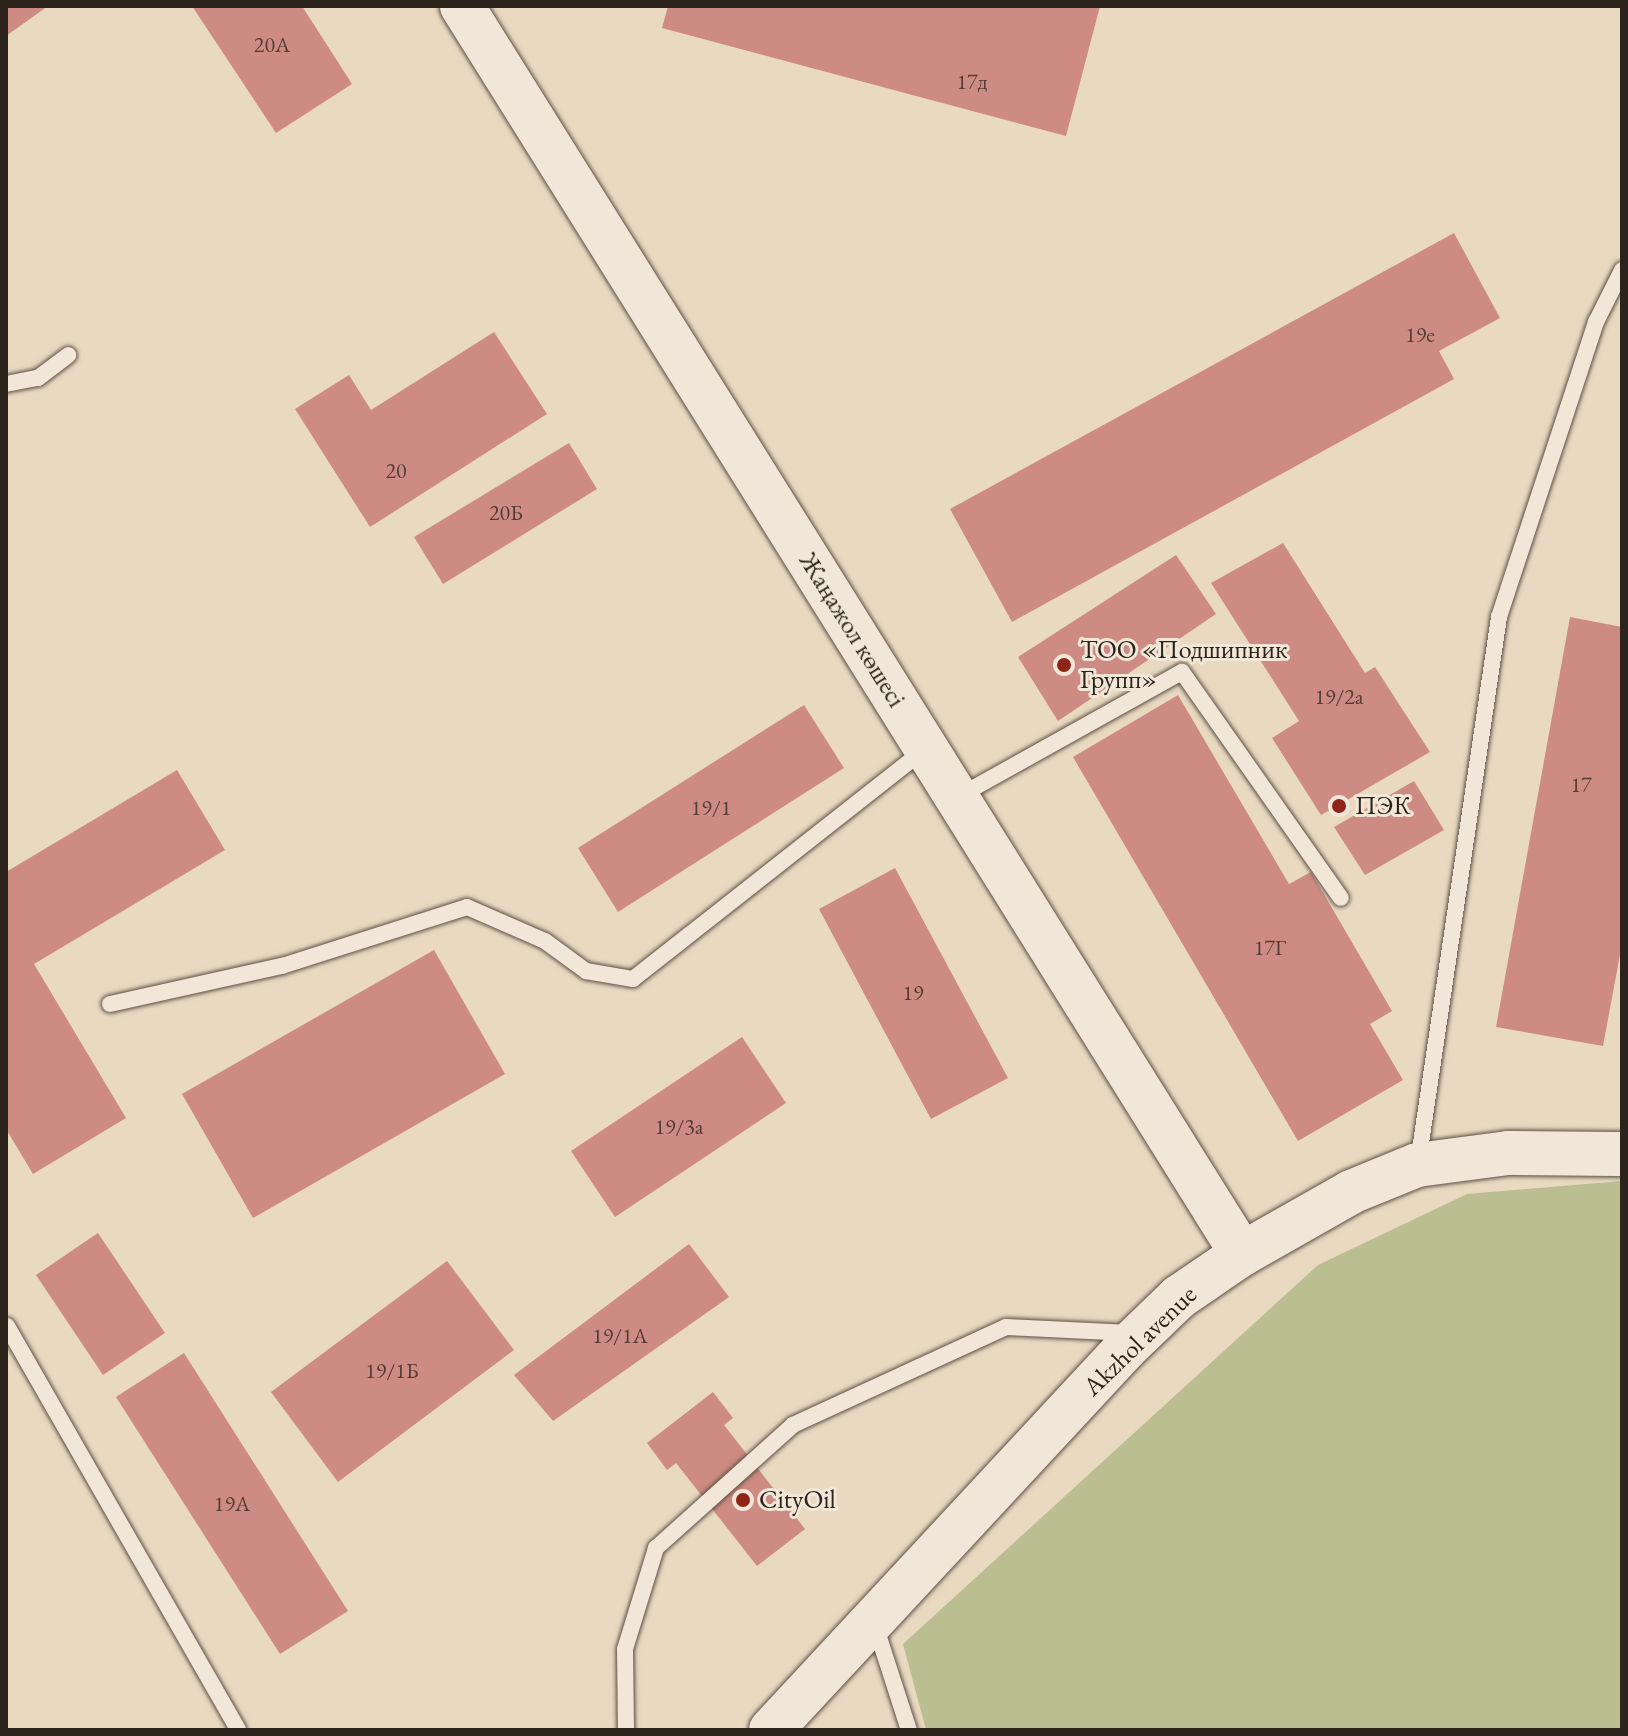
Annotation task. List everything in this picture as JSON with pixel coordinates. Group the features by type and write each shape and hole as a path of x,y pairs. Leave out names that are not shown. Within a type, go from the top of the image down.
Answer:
{"main road":[{"name":"Жаңажол көшесі","path":"462,6 959,796 1242,1254"},
{"name":"Akzhol avenue","path":"771,1730 1141,1334 1242,1254 1351,1192 1417,1165 1508,1153 1622,1154"}],"lane":[{"path":"1417,1165 1499,617 1596,322 1622,270"},
{"path":"6,384 38,378 68,355"},
{"path":"959,796 1182,672 1341,898"},
{"path":"110,1004 282,966 467,907 545,941 586,971 633,979 926,748"},
{"path":"7,1326 238,1730"},
{"path":"626,1730 625,1649 656,1548 793,1425 1006,1327 1141,1334"},
{"path":"873,1620 909,1730"}],"green space":[{"path":"1622,1181 1622,1730 926,1730 903,1644 1318,1265 1467,1194"}],"building":[{"path":"6,6 48,6 6,36"},
{"path":"192,6 302,6 352,84 276,133"},
{"path":"668,6 1100,6 1066,136 662,28"},
{"path":"1454,233 1500,318 1439,351 1454,379 1012,622 950,509"},
{"path":"494,332 547,414 370,527 295,409 349,375 371,410"},
{"path":"569,443 597,489 443,584 414,537"},
{"path":"1283,543 1365,673 1375,667 1430,752 1321,815 1272,738 1299,721 1211,583"},
{"path":"1176,555 1216,614 1058,721 1018,657"},
{"path":"1570,617 1622,627 1622,944 1603,1046 1496,1027"},
{"path":"1178,695 1289,884 1311,872 1392,1011 1370,1024 1403,1080 1298,1141 1073,757"},
{"path":"804,705 844,768 618,912 578,848"},
{"path":"177,770 225,850 34,964 126,1118 33,1174 6,1129 6,872"},
{"path":"1414,781 1444,830 1365,875 1334,827"},
{"path":"895,868 1008,1078 931,1119 819,909"},
{"path":"434,950 505,1074 253,1218 182,1094"},
{"path":"742,1037 786,1103 615,1217 571,1151"},
{"path":"98,1233 165,1333 103,1375 36,1275"},
{"path":"689,1244 729,1297 553,1421 514,1375"},
{"path":"447,1261 514,1350 338,1482 271,1392"},
{"path":"184,1353 348,1611 280,1654 116,1397"},
{"name":"CityOil","path":"713,1392 733,1418 724,1425 805,1529 757,1566 676,1463 667,1470 647,1443"}],"place":[{"name":"ТОО «Подшипник Групп»","path":"1064,665"},
{"name":"ПЭК","path":"1339,806"},
{"name":"CityOil","path":"743,1500"}]}
